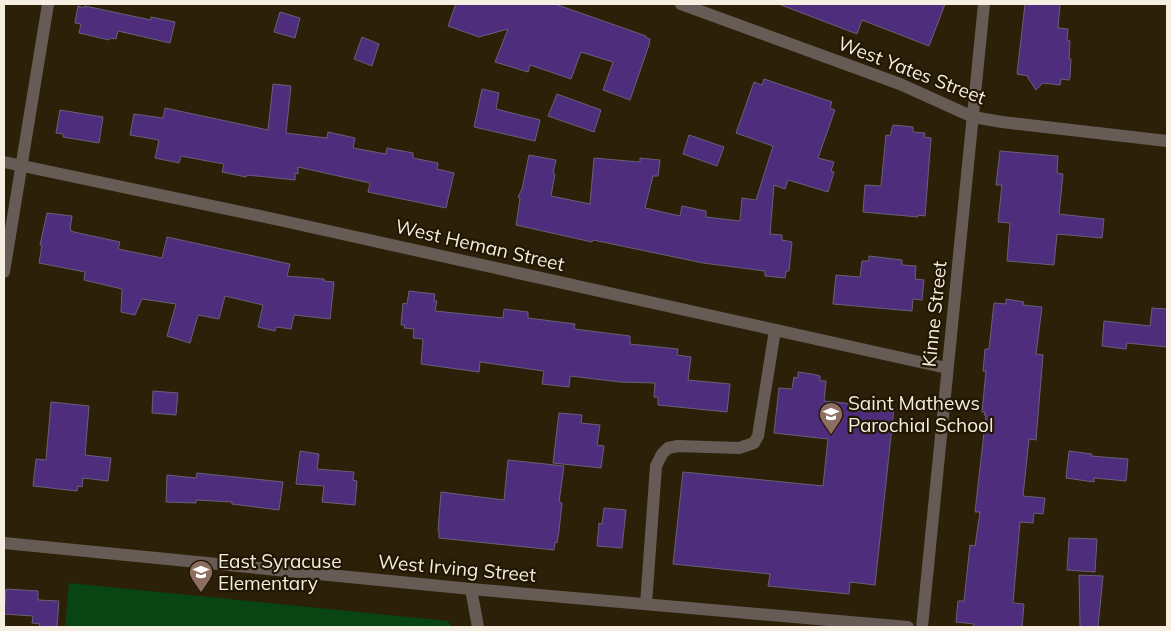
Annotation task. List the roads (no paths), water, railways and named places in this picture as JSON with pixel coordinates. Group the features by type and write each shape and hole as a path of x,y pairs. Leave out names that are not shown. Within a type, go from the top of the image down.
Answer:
{"street":[{"path":"4,272 48,4"},
{"name":"West Yates Street","path":"681,4 900,84 974,117 1002,122 1167,141"},
{"name":"Kinne Street","path":"922,627 984,4"},
{"name":"West Heman Street","path":"4,162 279,220 947,368"},
{"path":"646,604 656,466 662,454 668,448 678,446 739,448 754,443 758,436 775,330"},
{"name":"West Irving Street","path":"4,543 471,589 908,627"},
{"path":"471,589 478,627"}],"place":[{"name":"Saint Mathews Parochial School","path":"831,435"},
{"name":"East Syracuse Elementary","path":"201,593"}]}
